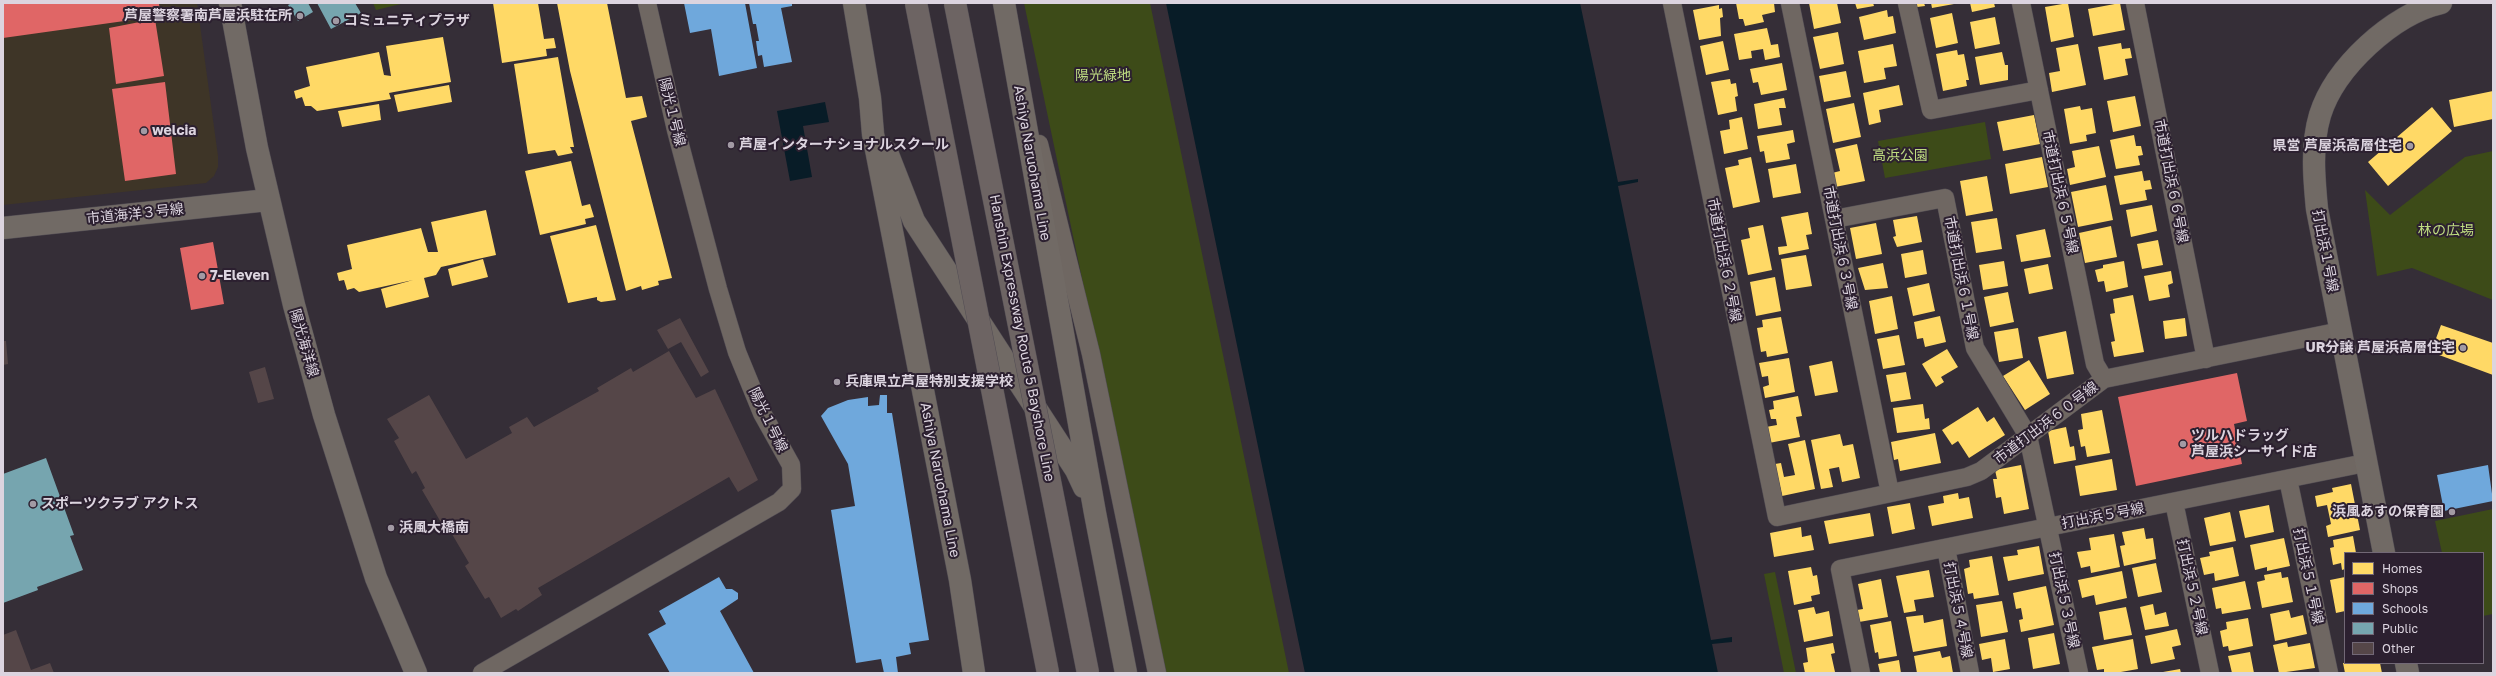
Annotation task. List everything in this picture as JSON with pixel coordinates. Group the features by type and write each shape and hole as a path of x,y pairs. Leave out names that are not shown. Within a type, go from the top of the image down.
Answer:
{"highway":[{"path":"916,3 1048,673"},
{"name":"Hanshin Expressway Route 5 Bayshore Line","path":"955,3 1088,673"}],"main road":[{"name":"陽光海洋線","path":"230,3 246,98 268,200 294,306 324,415 376,578 416,673"},
{"name":"Ashiya Naruohama Line","path":"854,3 870,98 873,134 960,580 974,673"},
{"name":"Ashiya Naruohama Line","path":"1004,3 1095,513 1126,673"},
{"name":"打出浜１号線","path":"2384,552 2365,463 2317,209 2314,180 2315,146 2321,114 2346,70 2380,33 2399,20 2426,6 2441,3"},
{"name":"Ashiya Naruohama Line","path":"870,98 891,164 914,221 1076,470 1095,513"},
{"name":"市道海洋３号線","path":"3,228 268,200"}],"street":[{"name":"陽光１号線","path":"482,673 779,502 792,489 791,466 762,413 737,352 718,289 676,130 647,3"},
{"path":"1004,3 1091,354 1157,673"},
{"name":"市道打出浜６２号線","path":"1672,3 1777,517"},
{"name":"市道打出浜６３号線","path":"1790,3 1890,493"},
{"path":"1907,3 1931,110 2038,90"},
{"name":"市道打出浜６５号線","path":"2021,3 2095,364 2104,379"},
{"name":"市道打出浜６６号線","path":"2135,3 2206,358"},
{"name":"市道打出浜６１号線","path":"1834,219 1946,198 1975,348 2028,436 2049,527"},
{"name":"市道打出浜６０号線","path":"1777,517 1967,477 1981,471 2104,379 2341,332"},
{"name":"打出浜５号線","path":"1861,673 1840,569 2365,463"},
{"name":"打出浜５１号線","path":"2288,479 2329,673"},
{"name":"打出浜５２号線","path":"2174,502 2210,673"},
{"name":"打出浜５３号線","path":"2049,527 2079,673"},
{"name":"打出浜５４号線","path":"1946,548 1970,673"}],"shaded area":[{"path":"3,3 197,3 218,156 218,167 214,176 206,183 3,205"}],"green space":[{"path":"373,3 405,3 376,10"},
{"name":"陽光緑地","path":"1024,3 1150,3 1289,673 1165,673"},
{"name":"高浜公園","path":"1985,122 1991,159 1885,178 1878,141"},
{"name":"林の広場","path":"2493,151 2493,300 2412,268 2377,276 2365,190 2390,215 2465,157"},
{"path":"2493,509 2493,614 2484,616 2484,552 2442,552 2435,521"},
{"path":"1775,572 1796,673 1784,673 1764,574"}],"water":[{"path":"1166,3 1580,3 1618,182 1638,179 1638,182 1618,186 1711,640 1732,637 1732,642 1712,644 1718,673 1305,673"},
{"path":"825,102 829,122 803,126 812,177 790,181 777,111"}],"building: Homes":[{"path":"493,3 538,3 544,39 554,38 556,48 546,49 547,56 502,63"},
{"path":"557,3 607,3 626,98 642,96 647,117 631,121 672,278 658,281 659,285 642,290 641,286 626,291 570,71"},
{"path":"1736,3 1774,3 1775,12 1762,15 1764,22 1745,26 1743,19 1739,19"},
{"path":"1809,3 1837,3 1841,23 1814,29"},
{"path":"1855,3 1873,3 1874,6 1857,9"},
{"path":"1917,3 1924,3 1925,6 1917,7"},
{"path":"1931,3 1954,3 1954,4 1932,8"},
{"path":"1970,3 1994,3 1995,7 1972,12"},
{"path":"2068,3 2074,37 2051,42 2045,7"},
{"path":"2120,3 2125,30 2093,36 2088,9"},
{"path":"1719,5 1719,9 1722,8 1723,17 1720,18 1721,36 1699,40 1693,10"},
{"path":"1887,10 1888,17 1893,16 1896,33 1864,40 1859,17"},
{"path":"1952,13 1958,43 1936,48 1930,18"},
{"path":"1995,17 2000,44 1975,49 1970,22"},
{"path":"1767,28 1771,45 1778,44 1780,57 1765,60 1763,49 1751,51 1752,58 1739,60 1734,34"},
{"path":"1838,32 1844,64 1820,69 1813,37"},
{"path":"443,37 451,82 389,93 391,99 317,111 311,106 305,106 302,97 296,99 294,91 310,86 306,67 379,52 384,75 391,76 386,46"},
{"path":"1723,41 1729,70 1706,75 1700,46"},
{"path":"2121,43 2122,49 2130,48 2132,58 2125,59 2128,75 2104,80 2098,47"},
{"path":"1893,44 1897,66 1884,68 1886,79 1864,83 1858,51"},
{"path":"2078,44 2086,85 2052,92 2049,73 2060,71 2056,48"},
{"path":"1957,50 1958,55 1964,54 1969,80 1966,80 1967,86 1943,91 1936,54"},
{"path":"2002,52 2005,65 2008,65 2008,80 1980,85 1975,57"},
{"path":"558,57 574,147 570,147 573,153 558,156 555,150 528,154 514,64"},
{"path":"1782,63 1787,90 1761,95 1758,82 1753,83 1750,69"},
{"path":"1846,71 1851,97 1824,102 1819,76"},
{"path":"1730,79 1731,84 1736,83 1738,96 1735,97 1737,111 1718,115 1711,82"},
{"path":"449,85 452,102 398,112 394,95"},
{"path":"1899,85 1903,105 1879,110 1881,122 1869,125 1863,93"},
{"path":"2493,91 2493,119 2454,127 2449,100"},
{"path":"2135,96 2141,126 2113,132 2107,101"},
{"path":"1784,98 1786,108 1779,108 1782,125 1758,129 1754,104"},
{"path":"1854,103 1861,137 1833,143 1826,109"},
{"path":"379,104 381,120 342,127 338,111"},
{"path":"2080,106 2081,110 2092,108 2096,133 2086,135 2087,141 2070,144 2064,109"},
{"name":"県営 芦屋浜高層住宅","path":"2432,107 2452,131 2388,186 2368,162"},
{"path":"2034,115 2040,144 2003,151 1997,122"},
{"path":"1742,117 1748,149 1724,154 1720,131 1730,129 1729,120"},
{"path":"1793,130 1795,142 1787,144 1790,159 1766,163 1764,151 1760,152 1757,136"},
{"path":"2134,135 2136,146 2141,146 2143,155 2138,156 2140,165 2116,169 2110,140"},
{"path":"1857,144 1865,181 1835,187 1832,173 1840,171 1835,149"},
{"path":"2099,146 2106,177 2070,185 2067,169 2075,167 2072,151"},
{"path":"1751,157 1760,202 1733,208 1725,168 1739,165 1738,160"},
{"path":"2042,157 2048,187 2010,194 2005,164"},
{"path":"571,161 582,206 590,204 594,217 585,219 586,224 540,235 525,171"},
{"path":"1796,164 1801,193 1773,198 1768,169"},
{"path":"2142,171 2144,181 2150,180 2152,189 2145,190 2147,200 2120,205 2114,176"},
{"path":"1987,176 1993,211 1966,216 1960,181"},
{"path":"2106,185 2113,220 2078,227 2071,192"},
{"path":"2152,205 2157,231 2131,237 2126,210"},
{"path":"486,210 496,255 441,267 436,275 424,278 429,297 386,308 381,289 413,280 359,292 354,288 347,290 344,280 339,281 337,273 352,269 347,245 421,228 428,252 438,252 431,222"},
{"path":"1808,212 1812,234 1806,235 1809,249 1779,255 1778,247 1787,246 1781,217"},
{"path":"1917,216 1922,242 1897,247 1893,237 1896,236 1893,220"},
{"path":"1997,218 2002,249 1976,253 1971,222"},
{"path":"1876,223 1882,254 1856,259 1850,228"},
{"path":"596,225 616,300 601,302 597,300 597,297 568,303 550,236"},
{"path":"1763,225 1772,270 1748,275 1741,240 1750,238 1748,228"},
{"path":"2111,226 2117,257 2085,263 2079,233"},
{"path":"2045,229 2051,257 2021,262 2016,235"},
{"path":"2158,240 2163,265 2142,269 2137,244"},
{"path":"1923,250 1927,274 1905,278 1901,254"},
{"path":"1806,255 1812,286 1786,290 1781,259"},
{"path":"483,259 488,277 452,286 448,269"},
{"path":"2004,261 2008,286 1983,290 1979,265"},
{"path":"2124,261 2128,287 2106,292 2104,281 2098,282 2095,270 2103,268 2103,265"},
{"path":"1883,263 1888,288 1865,290 1858,268"},
{"path":"2048,264 2053,289 2029,294 2024,269"},
{"path":"2171,271 2173,283 2168,285 2170,297 2149,301 2144,276"},
{"path":"1775,277 1781,311 1756,316 1750,282"},
{"path":"1929,283 1935,311 1913,316 1907,288"},
{"path":"2008,292 2014,322 1990,327 1984,297"},
{"path":"2133,295 2144,352 2114,357 2111,342 2115,341 2110,314 2115,313 2113,299"},
{"path":"1892,296 1898,329 1875,334 1869,301"},
{"path":"1940,316 1946,342 1925,347 1923,338 1917,339 1914,322"},
{"path":"1781,317 1788,353 1767,357 1766,351 1761,352 1757,328 1763,327 1762,320"},
{"path":"2185,318 2187,336 2165,339 2163,321"},
{"name":"UR分譲 芦屋浜高層住宅","path":"2441,325 2493,343 2493,375 2431,352"},
{"path":"2018,328 2023,358 1999,362 1994,332"},
{"path":"2066,331 2074,374 2047,379 2038,337"},
{"path":"1899,335 1905,365 1883,369 1877,339"},
{"path":"1947,349 1958,367 1941,377 1944,382 1936,387 1922,364"},
{"path":"1789,358 1795,392 1765,398 1763,387 1769,385 1768,376 1762,377 1759,363"},
{"path":"2029,360 2050,394 2025,410 2003,376"},
{"path":"1832,361 1838,392 1815,396 1809,366"},
{"path":"1906,372 1911,399 1891,402 1886,375"},
{"path":"1798,396 1802,416 1796,417 1800,437 1769,443 1766,427 1777,425 1776,419 1771,419 1769,410 1774,409 1773,401"},
{"path":"1923,404 1925,419 1929,418 1930,429 1897,433 1893,408"},
{"path":"1978,407 1987,422 1994,417 2005,435 1969,458 1958,441 1952,445 1942,430"},
{"path":"2102,410 2110,453 2087,457 2085,446 2081,447 2078,430 2083,429 2081,414"},
{"path":"2066,427 2070,447 2074,446 2076,460 2054,464 2048,431"},
{"path":"1935,433 1941,463 1900,471 1898,459 1894,460 1891,442"},
{"path":"1840,434 1843,446 1853,444 1860,478 1842,482 1839,467 1829,469 1833,487 1821,489 1811,440"},
{"path":"1805,440 1815,489 1782,496 1775,464 1781,463 1784,477 1795,475 1788,444"},
{"path":"2112,459 2117,490 2080,496 2075,466"},
{"path":"2021,465 2029,509 2004,514 2001,497 1996,498 1993,479 1997,479 1995,470"},
{"path":"2351,484 2360,530 2328,537 2326,526 2331,524 2327,505 2317,507 2315,496 2333,492 2332,488"},
{"path":"1958,493 1959,499 1969,497 1973,518 1932,526 1928,506 1944,503 1943,496"},
{"path":"1910,503 1915,529 1892,534 1887,507"},
{"path":"2269,505 2274,532 2245,538 2239,511"},
{"path":"2230,512 2236,541 2210,546 2204,518"},
{"path":"1870,513 1874,536 1829,544 1824,521"},
{"path":"1801,527 1802,537 1811,535 1814,550 1774,557 1770,533"},
{"path":"2144,528 2146,539 2153,538 2156,559 2124,566 2120,546 2125,545 2122,532"},
{"path":"2114,534 2120,567 2091,573 2090,566 2081,568 2077,552 2091,550 2089,538"},
{"path":"2353,536 2356,552 2344,552 2344,569 2342,570 2341,563 2333,565 2330,548 2334,547 2333,540"},
{"path":"2284,538 2290,566 2267,571 2267,567 2255,570 2250,545"},
{"path":"2039,546 2044,574 2008,581 2003,557 2018,555 2017,550"},
{"path":"2233,547 2239,576 2215,581 2214,573 2204,575 2200,558 2210,556 2209,552"},
{"path":"1992,556 1999,595 1974,599 1973,593 1968,594 1964,569 1970,567 1969,560"},
{"path":"2156,563 2162,592 2138,597 2132,568"},
{"path":"1811,567 1813,576 1817,575 1820,594 1811,596 1812,601 1794,605 1788,571"},
{"path":"1929,570 1934,597 1914,600 1916,611 1904,613 1896,576"},
{"path":"2122,571 2127,598 2096,605 2094,595 2082,598 2078,580"},
{"path":"2281,572 2282,578 2288,577 2293,602 2262,608 2257,582 2265,580 2264,575"},
{"path":"2344,577 2344,611 2336,613 2330,580"},
{"path":"1881,579 1888,617 1859,622 1857,610 1863,609 1858,584"},
{"path":"2245,581 2251,609 2222,614 2221,608 2216,609 2212,588"},
{"path":"2046,586 2054,625 2021,632 2019,620 2023,619 2021,608 2016,609 2013,593"},
{"path":"2002,601 2008,632 1981,637 1976,605"},
{"path":"2153,604 2155,615 2166,612 2169,626 2145,630 2140,607"},
{"path":"1814,607 1816,614 1829,611 1833,636 1804,642 1798,610"},
{"path":"2126,607 2132,635 2104,640 2099,612"},
{"path":"2289,610 2291,618 2303,615 2307,634 2275,641 2270,614"},
{"path":"1923,615 1924,623 1943,619 1947,646 1913,652 1906,617"},
{"path":"2248,618 2253,646 2229,651 2228,646 2223,647 2220,631 2227,629 2226,622"},
{"path":"1891,621 1897,656 1879,659 1878,652 1875,653 1870,625"},
{"path":"2177,629 2181,645 2172,647 2175,659 2151,664 2145,636"},
{"path":"2054,633 2060,664 2033,669 2028,638"},
{"path":"2005,639 2010,669 1993,672 1991,658 1982,660 1979,644"},
{"path":"2133,639 2138,669 2115,673 2104,673 2104,669 2097,670 2092,647"},
{"path":"2287,642 2288,647 2310,643 2315,668 2279,673 2273,645"},
{"path":"1833,643 1835,653 1831,654 1835,672 1805,673 1803,663 1808,662 1806,648"},
{"path":"1940,651 1942,658 1950,656 1953,673 1917,673 1914,656"},
{"path":"2250,652 2254,673 2232,673 2228,656"},
{"path":"1899,660 1901,673 1880,673 1878,664"},
{"path":"2343,663 2380,664 2382,673 2345,673"},
{"path":"2180,669 2181,673 2163,673 2163,672"}],"building: Shops":[{"path":"3,3 159,3 160,16 3,38"},
{"path":"155,19 164,76 116,84 109,28"},
{"name":"welcia","path":"165,82 176,174 125,181 112,89"},
{"name":"7-Eleven","path":"213,242 224,304 191,310 180,248"},
{"name":"ツルハドラッグ 芦屋浜シーサイド店","path":"2237,373 2247,421 2234,424 2242,464 2136,486 2118,397"}],"building: Schools":[{"path":"684,3 745,3 757,68 719,76 711,29 690,33"},
{"path":"749,3 792,3 792,6 781,8 792,62 764,67 762,55 758,56 756,41 759,41 756,24 753,24"},
{"path":"880,395 887,395 887,413 892,413 929,640 909,643 911,654 896,657 898,673 884,673 881,659 856,663 831,510 855,506 848,464 821,416 828,408 848,400 868,397 868,406 879,405"},
{"path":"2488,465 2493,501 2444,511 2437,475"},
{"path":"719,577 726,589 732,589 738,593 738,599 720,611 754,673 670,673 648,634 666,624 659,611"}],"building: Public":[{"name":"芦屋警察署南芦屋浜駐在所","path":"292,3 308,3 313,12 298,21 288,5"},
{"name":"コミュニティプラザ","path":"317,3 355,3 361,13 331,29"},
{"name":"スポーツクラブ アクトス","path":"46,458 74,535 70,536 83,570 37,587 38,590 3,603 3,474"}],"building: Other":[{"path":"680,318 709,372 701,377 681,342 668,349 657,330"},
{"path":"3,341 6,341 8,364 3,365"},
{"path":"669,351 696,398 715,389 758,480 738,492 729,477 538,588 542,595 518,611 516,609 501,618 489,597 485,599 465,566 469,563 449,529 446,531 422,490 425,488 416,471 412,474 394,441 399,438 387,419 429,395 466,459 512,433 509,427 527,417 534,427 599,391 597,388 631,368 633,372"},
{"path":"265,367 274,399 258,403 249,372"},
{"path":"16,630 31,670 50,663 54,673 3,673 3,635"}],"place":[{"name":"芦屋警察署南芦屋浜駐在所","path":"300,16"},
{"name":"コミュニティプラザ","path":"336,21"},
{"name":"welcia","path":"144,131"},
{"name":"芦屋インターナショナルスクール","path":"731,145"},
{"name":"県営 芦屋浜高層住宅","path":"2410,146"},
{"name":"7-Eleven","path":"202,276"},
{"name":"UR分譲 芦屋浜高層住宅","path":"2463,348"},
{"name":"兵庫県立芦屋特別支援学校","path":"837,382"},
{"name":"ツルハドラッグ 芦屋浜シーサイド店","path":"2183,444"},
{"name":"スポーツクラブ アクトス","path":"33,504"},
{"name":"浜風あすの保育園","path":"2452,512"},
{"name":"浜風大橋南","path":"391,528"}]}
